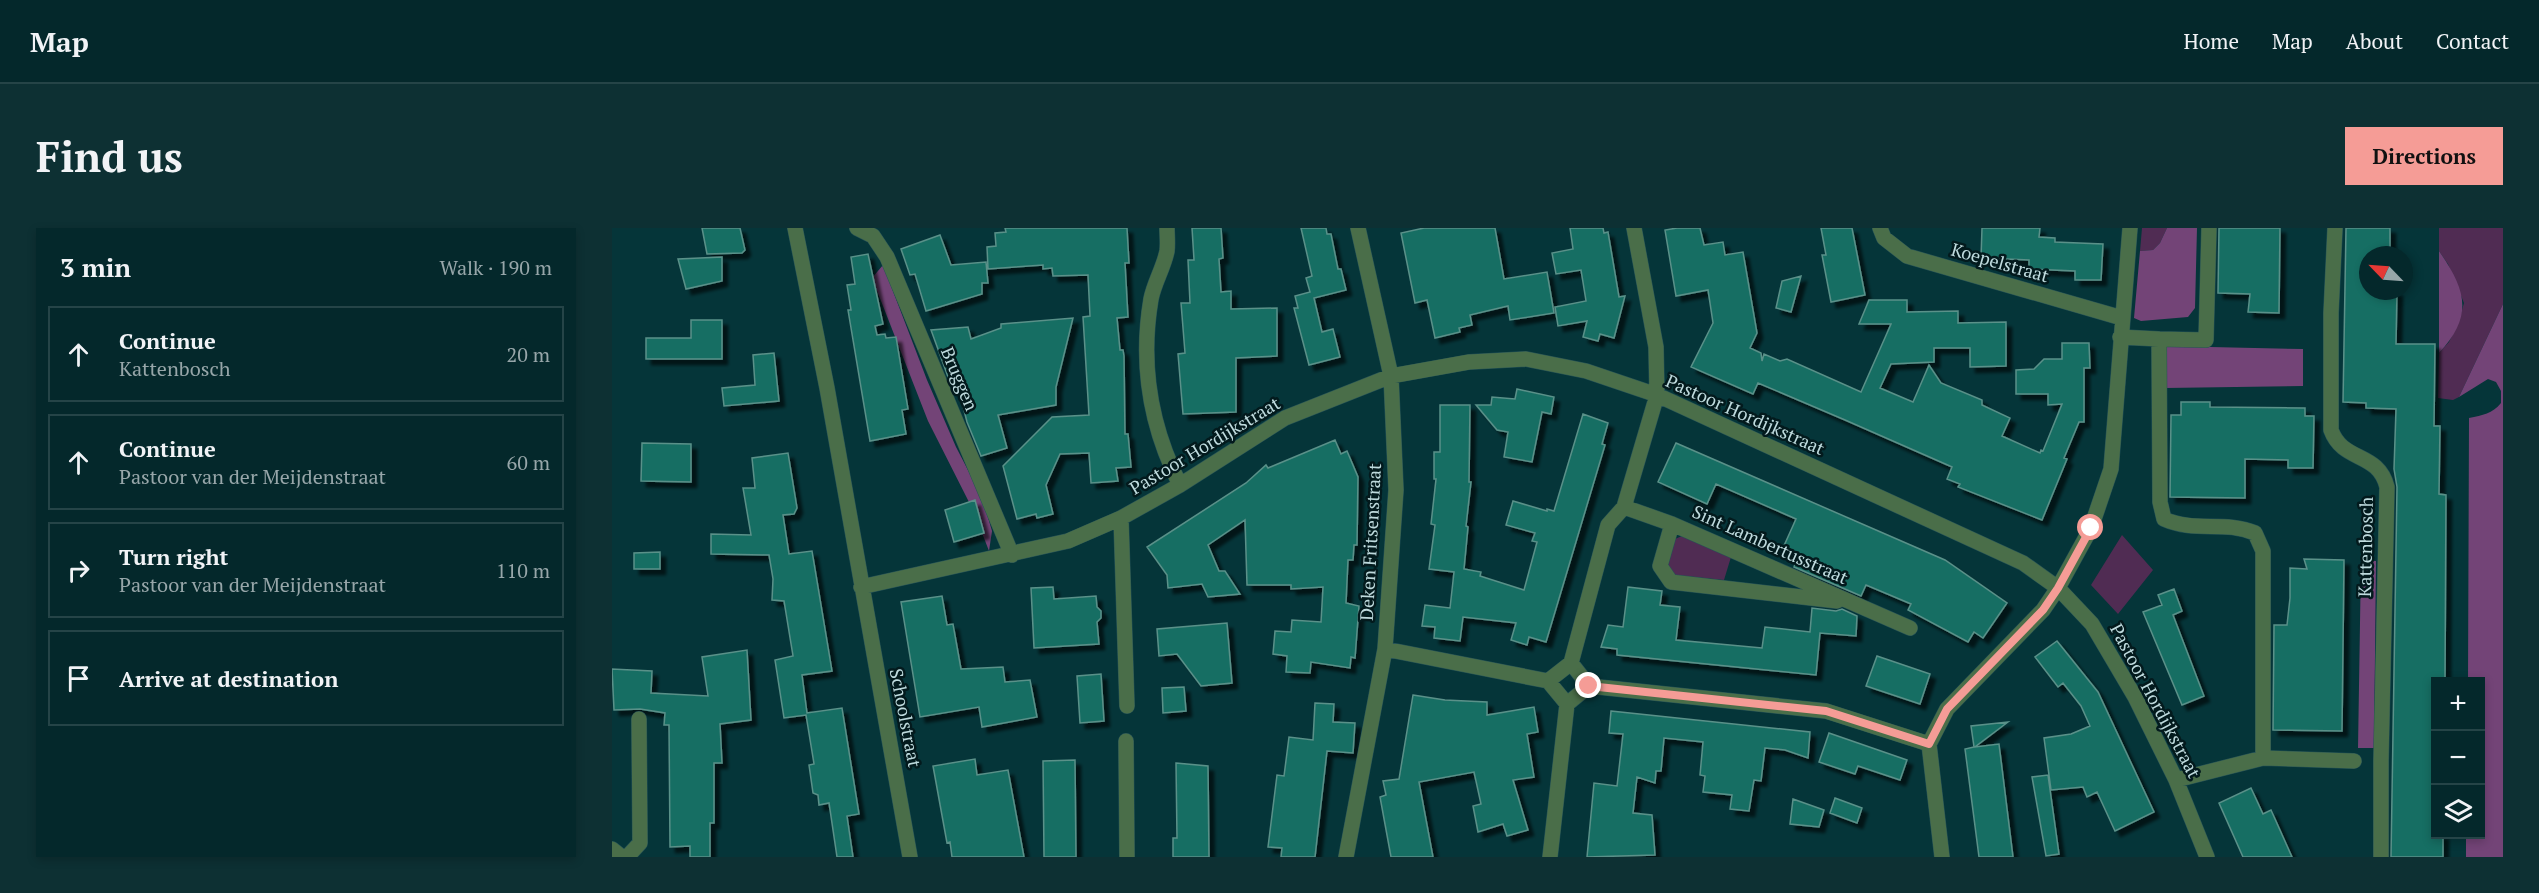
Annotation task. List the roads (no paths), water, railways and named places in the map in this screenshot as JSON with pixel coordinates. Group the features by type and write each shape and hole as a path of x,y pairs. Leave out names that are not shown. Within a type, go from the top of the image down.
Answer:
{"street":[{"path":"795,228 827,388 861,587"},
{"name":"Bruggen","path":"857,228 873,236 887,257 1012,555"},
{"path":"1167,228 1167,252 1152,296 1145,343 1153,417 1166,457 1180,485"},
{"name":"Deken Fritsenstraat","path":"1346,857 1385,649 1396,490 1391,376 1358,228"},
{"path":"1548,681 1571,663 1608,525 1624,507 1658,395 1656,347 1634,228"},
{"name":"Koepelstraat","path":"1880,228 1884,238 1907,256 2121,318"},
{"path":"1942,857 1929,744 1947,709 2043,610 2058,588 2091,528 2111,469 2121,318 2130,228"},
{"path":"2120,337 2206,340 2209,228"},
{"name":"Kattenbosch","path":"2335,228 2331,313 2331,430 2335,441 2375,466 2383,474 2387,488 2380,761 2381,857"},
{"path":"2159,339 2160,502 2164,519 2180,526 2239,526 2255,534 2263,551 2263,758"},
{"name":"Pastoor Hordijkstraat","path":"861,587 1068,541 1121,518 1180,485 1285,418 1391,376 1469,362 1526,359 1586,371 1658,395 2024,563 2058,588 2092,624 2135,697 2176,780 2206,857"},
{"name":"Sint Lambertusstraat","path":"1624,507 1672,524 1910,628"},
{"name":"Pastoor Hordijkstraat","path":"1121,518 1127,706"},
{"name":"Sint Lambertusstraat","path":"1672,524 1660,566 1671,582 1852,602"},
{"name":"Schoolstraat","path":"861,587 910,857"},
{"path":"1385,649 1548,681 1567,704"},
{"path":"1571,663 1589,686"},
{"path":"1550,857 1567,704 1589,686 1826,711 1929,744"},
{"path":"627,857 640,843 639,719"},
{"path":"1126,741 1127,857"},
{"path":"2176,780 2263,758 2354,761"},
{"path":"612,849 622,857"}]}
